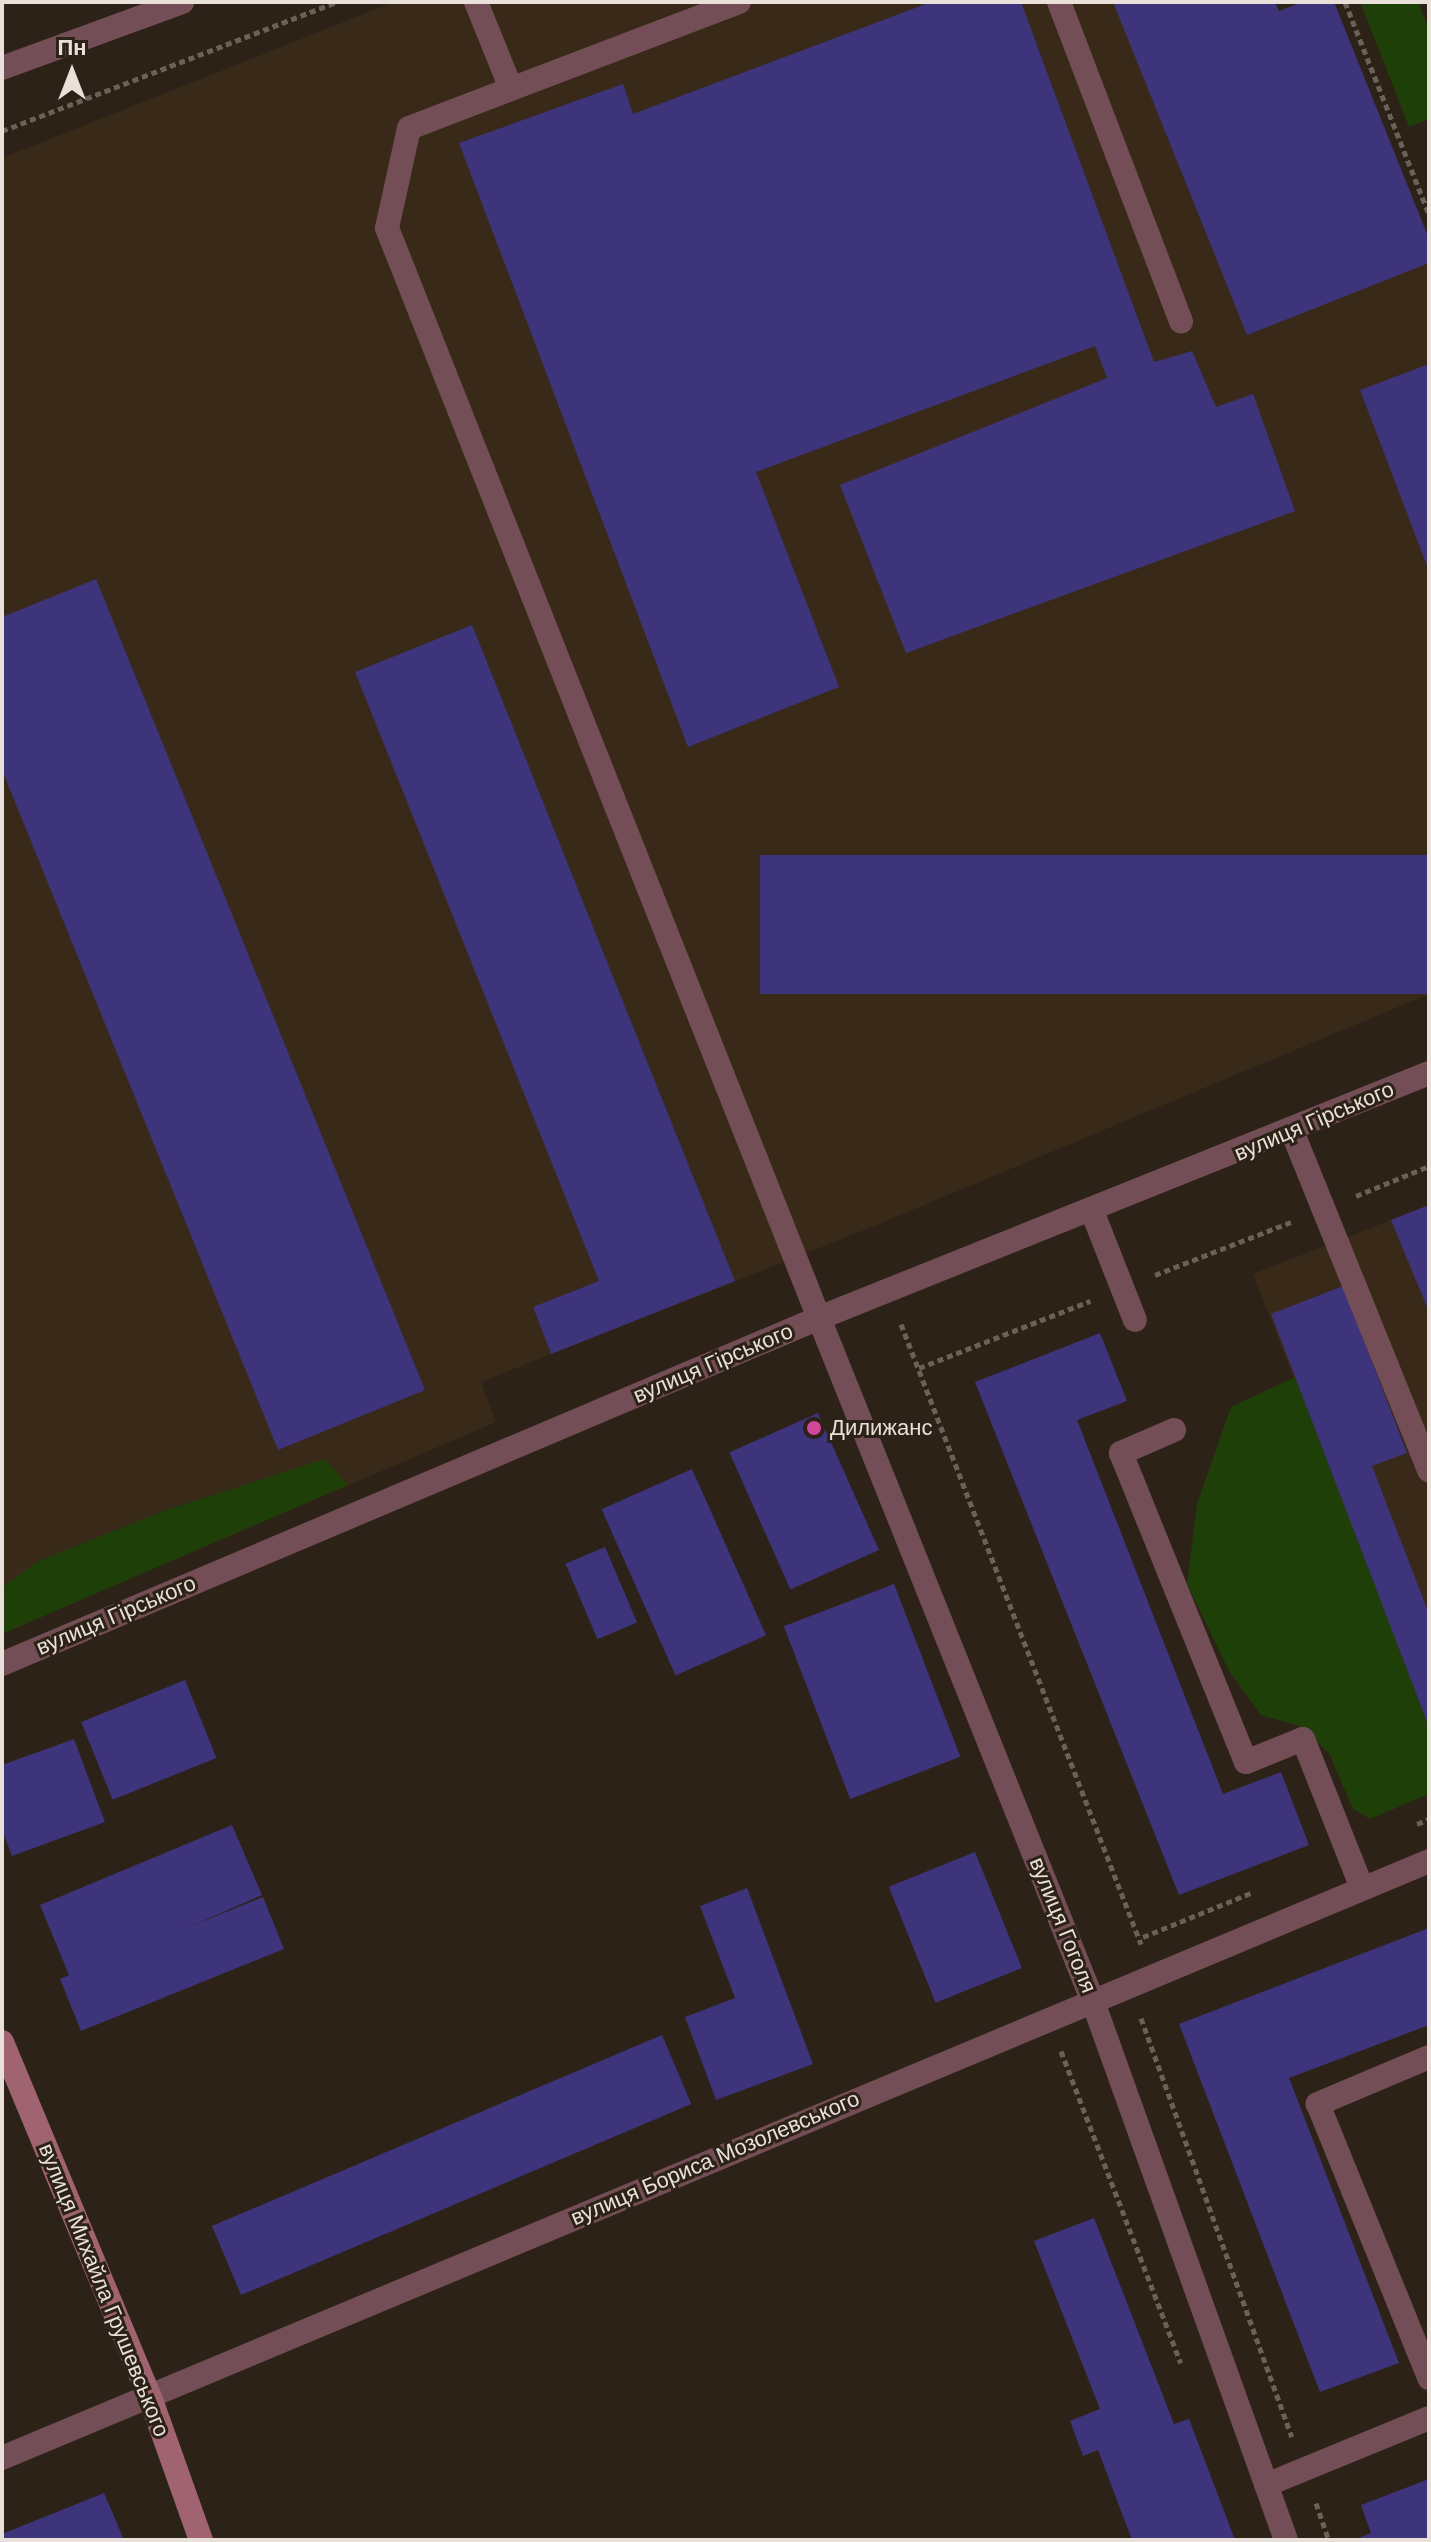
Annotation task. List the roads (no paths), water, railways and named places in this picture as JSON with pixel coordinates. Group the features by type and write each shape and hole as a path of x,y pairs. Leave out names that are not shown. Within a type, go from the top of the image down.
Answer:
{"street":[{"path":"2,68 182,2"},
{"path":"476,2 510,86 739,2"},
{"path":"1059,2 1181,322"},
{"name":"вулиця Гоголя","path":"510,86 409,128 387,228 1092,1999 1286,2540"},
{"name":"вулиця Гірського","path":"2,1664 819,1318 1292,1131 1429,1073"},
{"path":"1292,1131 1429,1470"},
{"path":"1092,1211 1135,1320"},
{"path":"1174,1430 1121,1453 1246,1762 1303,1739 1362,1888"},
{"name":"вулиця Бориса Мозолевського","path":"2,2458 1129,1983 1429,1861"},
{"name":"вулиця Михайла Грушевського","path":"2,2042 150,2397 201,2540"},
{"path":"1429,2057 1318,2104 1429,2378"},
{"path":"1266,2485 1429,2418"}],"place":[{"name":"Дилижанс","path":"814,1428"}]}
